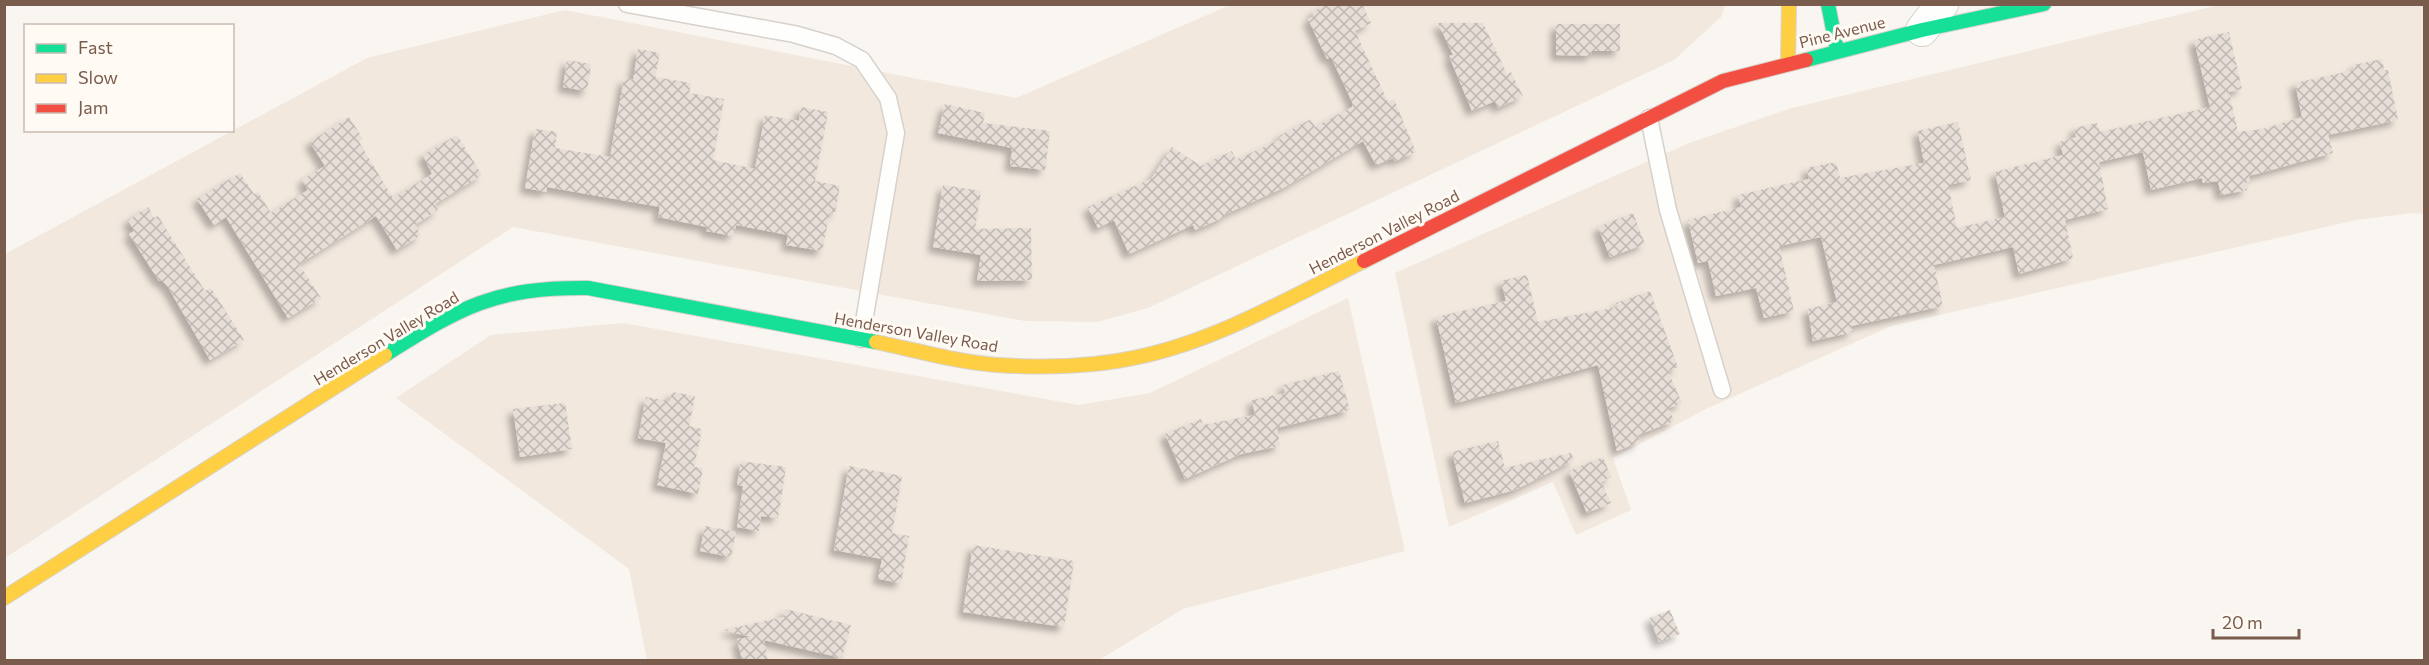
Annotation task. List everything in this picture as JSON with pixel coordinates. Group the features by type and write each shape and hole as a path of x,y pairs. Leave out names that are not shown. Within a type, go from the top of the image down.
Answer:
{"street":[{"path":"1788,62 1789,4"},
{"path":"1828,4 1838,50"},
{"path":"1922,30 1942,4"},
{"name":"Pine Avenue","path":"1788,62 2009,8 2044,4"},
{"name":"Henderson Valley Road","path":"4,598 418,334 462,308 509,293 544,287 588,288 996,365 1096,364 1139,357 1183,344 1247,319 1723,81 1788,62"}],"lane":[{"path":"627,4 794,34 836,46 862,60 888,98 896,133 861,339"},
{"path":"1649,118 1668,210 1722,390"}],"shaded area":[{"path":"1230,5 1725,5 1721,17 1674,60 1148,308 1097,322 1025,321 513,227 5,558 5,254 367,58 565,10 1016,98"},
{"path":"2219,5 2424,5 2424,214 2413,213 2356,220 1891,326 1706,409 1613,458 1631,510 1576,535 1553,482 1449,527 1395,273 1689,143 1792,108"},
{"path":"1348,298 1405,551 1183,609 1099,660 647,660 629,569 396,398 491,335 623,323 1079,405 1150,393"}],"building":[{"path":"1328,4 1362,4 1371,23 1355,31 1388,102 1394,99 1416,152 1395,161 1393,158 1376,165 1363,141 1285,187 1224,215 1225,217 1195,230 1193,225 1129,254 1114,220 1098,228 1088,207 1151,179 1172,147 1201,166 1232,151 1236,160 1281,139 1279,136 1311,119 1315,127 1352,107 1353,104 1331,57 1327,59 1308,19 1314,16 1312,12"},
{"path":"1438,23 1483,23 1507,74 1511,72 1523,96 1498,108 1495,101 1472,111 1449,56 1453,55"},
{"path":"1556,24 1620,24 1620,51 1592,51 1592,56 1556,55"},
{"path":"2229,32 2242,89 2229,92 2238,132 2263,129 2302,117 2295,83 2355,70 2354,65 2382,59 2384,70 2388,70 2398,120 2328,135 2333,153 2249,176 2250,182 2246,182 2247,190 2221,195 2218,181 2203,183 2202,178 2151,190 2143,152 2099,162 2108,209 2065,220 2073,258 2019,274 2013,247 1934,265 1943,306 1851,326 1853,332 1813,341 1808,309 1837,302 1821,237 1779,246 1794,311 1764,318 1756,288 1716,296 1708,261 1698,263 1688,220 1741,207 1738,195 1809,179 1807,168 1836,162 1840,178 1924,163 1918,131 1958,122 1971,180 1948,185 1957,228 2005,217 1995,172 2063,155 2060,142 2076,137 2074,128 2097,123 2100,132 2210,107 2194,40"},
{"path":"638,49 660,53 655,77 691,83 689,93 724,99 713,160 755,169 765,115 799,121 801,107 828,112 815,181 840,186 835,213 830,212 822,251 786,245 788,235 736,225 733,236 706,231 707,227 658,217 660,207 547,187 547,192 525,188 535,129 557,132 555,148 610,157 624,78 633,80"},
{"path":"567,60 591,64 587,91 563,87"},
{"path":"945,104 985,113 983,123 1050,131 1045,170 1010,166 1012,148 938,133"},
{"path":"349,117 363,139 359,142 393,198 432,174 423,155 457,135 482,175 435,204 438,210 415,225 421,235 397,250 376,216 299,264 321,298 288,318 226,217 214,225 197,199 240,173 254,194 258,192 271,213 308,190 302,180 325,166 310,142"},
{"path":"943,185 981,191 975,229 1031,228 1032,280 977,281 981,255 933,247"},
{"path":"148,207 154,218 158,216 205,291 211,288 244,340 210,360 168,287 161,280 159,281 129,234 134,231 128,220"},
{"path":"1633,213 1645,244 1610,257 1598,227"},
{"path":"1527,275 1538,322 1618,307 1616,303 1650,291 1678,367 1668,371 1682,403 1669,408 1674,421 1638,435 1639,442 1617,451 1598,365 1456,403 1436,317 1506,301 1501,281"},
{"path":"1339,371 1350,410 1277,428 1280,446 1241,454 1185,479 1165,434 1201,419 1203,425 1255,415 1252,400 1285,393 1283,385"},
{"path":"672,392 695,396 689,426 702,429 694,467 703,468 698,494 657,485 666,443 638,438 646,397 670,401"},
{"path":"565,403 572,449 520,457 513,409"},
{"path":"1498,441 1505,468 1571,453 1574,460 1515,490 1465,503 1452,452"},
{"path":"1603,457 1611,477 1601,482 1611,503 1587,513 1569,471"},
{"path":"741,461 786,467 778,518 761,516 759,531 737,527 743,486 737,485"},
{"path":"849,466 902,476 892,533 909,536 901,583 878,579 882,559 834,550"},
{"path":"705,526 736,532 731,557 700,551"},
{"path":"973,545 1074,561 1064,627 963,612"},
{"path":"785,609 851,625 842,658 764,640 768,660 742,660 737,639 751,637 724,630 783,617"},
{"path":"1670,610 1680,634 1659,642 1650,618"}],"traffic: fast":[{"path":"1828,4 1837,50"},
{"path":"1806,60 1922,30 2044,4"},
{"path":"385,355 436,324 480,303 528,291 588,288 876,342"}],"traffic: slow":[{"path":"1788,62 1789,4"},
{"path":"876,342 951,359 997,365 1068,366 1103,363 1138,357 1197,340 1282,303 1364,261"},
{"path":"4,598 385,355"}],"traffic: jam":[{"path":"1364,261 1723,81 1806,60"}]}
